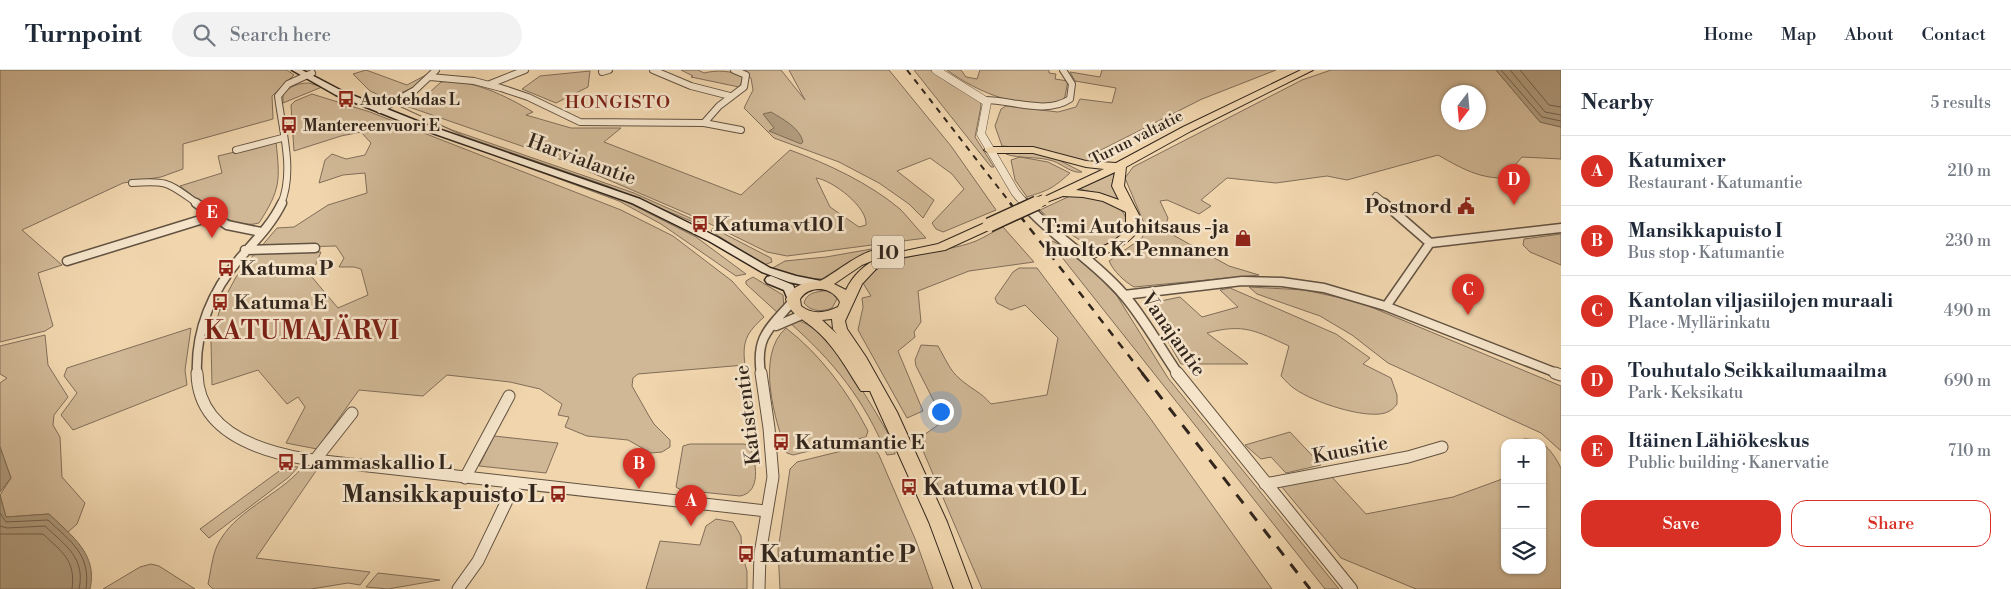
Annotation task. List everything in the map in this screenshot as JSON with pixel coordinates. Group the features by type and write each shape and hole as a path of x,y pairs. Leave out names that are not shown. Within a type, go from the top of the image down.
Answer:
{"highway":[{"name":"Turun valtatie","path":"846,305 860,277 878,262 896,255 940,247 1090,180 1308,70"},
{"path":"989,150 1033,150 1097,166 1121,165 1118,186 1131,211 1134,223 1129,235 1111,248 1085,256"},
{"path":"1061,158 1082,170 1090,180"},
{"path":"1060,193 1088,193 1104,196 1131,211"},
{"name":"Turun valtatie","path":"823,285 858,262 878,254 945,240 983,227"},
{"path":"804,315 824,316 846,305 843,294 836,287 823,285"},
{"name":"10","path":"823,285 802,289 793,300 795,308 822,327 840,345 916,468"},
{"name":"10","path":"846,305 838,322 840,329 873,380 916,468 963,589"}],"main road":[{"name":"Harvialantie","path":"296,70 310,74 382,107 458,138 606,189 690,227 766,270 793,280 823,285"},
{"name":"Harvialantie","path":"690,227 750,268 789,288 793,300"}],"street":[{"path":"382,107 407,95 436,70"},
{"path":"490,84 525,70"},
{"path":"602,72 609,70"},
{"path":"653,70 691,86 730,96"},
{"path":"704,123 730,96 737,93 746,83 746,76 734,70"},
{"path":"936,70 948,80 986,101 1010,101 1047,107 1065,104 1070,99 1072,84 1063,70"},
{"path":"310,74 284,87 278,96 287,179 285,194 276,212 245,250 216,292 202,326 195,369 199,391 211,416 234,436 281,454 315,460 766,511"},
{"path":"430,77 466,78 490,84 541,103 565,117 580,122 704,123 741,130"},
{"name":"Vanajantie","path":"986,101 981,134 1015,192 1036,217 1085,256 1124,295 1185,385 1351,589"},
{"path":"236,150 282,138"},
{"path":"132,183 157,181 168,184 227,225 261,232"},
{"path":"1376,196 1430,244"},
{"path":"67,261 213,216"},
{"path":"1387,305 1430,244 1561,228"},
{"path":"245,250 315,248"},
{"path":"1124,295 1217,283 1270,281 1322,287 1387,305 1561,375"},
{"name":"Katistentie","path":"759,589 760,554 773,477 773,461 758,355 762,338 793,300"},
{"path":"769,330 789,319 804,315"},
{"path":"465,478 509,396"},
{"path":"315,460 352,413"},
{"name":"Kuusitie","path":"1265,484 1408,457 1442,447"},
{"path":"458,589 478,561 515,484"}],"shaded area":[{"path":"0,70 287,70 294,75 272,96 273,119 183,144 183,169 161,177 123,183 22,230 62,265 38,273 53,326 45,331 0,342"},
{"path":"366,70 407,85 426,75 426,77 414,87 388,99 370,91 353,74"},
{"path":"681,70 698,70 704,73 725,71 735,73 744,78 739,87 691,77 693,76"},
{"path":"740,70 781,70 805,100 789,70 889,70 951,146 996,210 943,232 936,229 932,223 964,189 952,174 930,158 897,171 934,200 923,218 909,204 879,183 839,162 774,138 744,108 753,90 751,78"},
{"path":"914,70 930,70 952,85 980,99 981,106 975,137 994,167 991,167"},
{"path":"947,70 961,70 966,77 977,79 980,70 1049,70 1049,73 1056,74 1055,79 1068,81 1064,101 1034,104 1018,102 987,93"},
{"path":"1102,70 1276,70 1202,99 1097,152 1092,157 1090,164 1041,149 1002,146 995,126 1001,109 1006,106 1058,112 1076,107 1080,99 1112,103 1116,88 1075,81 1070,72 1100,77"},
{"path":"1331,70 1496,70 1540,122 1561,127 1561,159 1522,157 1515,165 1519,176 1496,178 1476,174 1438,155 1347,180 1327,176 1276,183 1227,178 1201,200 1211,206 1199,214 1167,200 1160,201 1168,218 1164,230 1229,266 1259,275 1134,287 1123,279 1109,261 1142,238 1146,228 1125,178 1133,167 1302,80"},
{"path":"590,71 588,87 556,103 522,89 540,76"},
{"path":"441,82 465,83 501,95 533,112 526,115 571,128 621,128 604,142 741,195 790,150 819,161 875,191 900,209 926,238 787,256 767,252 702,220 562,160 406,106 430,92","holes":["816,178 823,180 848,195 861,210 866,225 859,227 830,207"]},
{"path":"309,83 322,87 283,103 283,94 289,89 298,84"},
{"path":"312,94 370,112 621,210 673,236 732,281 764,317 753,328 747,338 744,350 745,365 638,374 633,378 632,386 649,416 654,424 670,440 670,447 662,452 651,453 628,440 587,436 565,427 569,417 558,415 562,404 540,389 510,382 447,375 423,396 359,390 317,449 286,443 305,407 298,397 287,404 258,370 212,385 211,341 221,305 236,277 255,253 321,252 311,276 338,308 368,295 361,269 339,267 344,258 336,246 260,248 277,228 294,227 328,205 367,193 365,173 343,175 319,183 325,160 332,154 346,159 365,155 371,143 361,132 341,136 294,151 291,105 295,101"},
{"path":"347,101 361,104 627,202 696,237 746,274 736,276 661,224 619,201"},
{"path":"399,106 452,130 634,193 708,226 691,221 608,186 466,137"},
{"path":"276,142 277,184 272,201 259,223 238,223 227,219 180,186 222,173 218,156"},
{"path":"1026,151 1055,158 1082,172 1075,172 1047,159 1006,154"},
{"path":"1020,157 1048,162 1070,173 1059,183 1040,193 1027,197 1015,180 1011,160"},
{"path":"1115,173 1124,204 1105,195 1079,189"},
{"path":"1080,195 1117,206 1126,217 1128,226 1117,238 1108,244 1092,248 1055,224 1040,210 1070,196"},
{"path":"1003,227 1034,262 969,271 918,291 921,322 914,332 915,337 898,351 923,411 907,418 858,330 863,307 862,298 871,296 863,283 872,273 898,260 976,241"},
{"path":"713,228 771,258 772,262 764,265 711,231"},
{"path":"1561,234 1561,265 1530,252 1523,245 1524,239"},
{"path":"1050,240 1063,246 1100,278 1117,296 1168,378 1339,589 1325,589"},
{"path":"877,248 878,250 850,261 822,279 804,278 771,269 785,261 826,257"},
{"path":"1019,268 1037,268 1150,418 1272,589 982,589 918,439 944,421 916,366 915,360 921,345 938,346 956,376 991,404 1047,395 1058,338 1025,305 1011,310 997,303 995,298 1013,272"},
{"path":"753,277 783,295 784,308 779,314 746,284 746,281"},
{"path":"1249,287 1305,290 1359,302 1561,386 1561,451 1541,433 1388,363 1352,335 1320,316 1257,294"},
{"path":"1230,288 1336,334 1370,358 1363,364 1391,378 1397,395 1397,404 1385,413 1365,414 1326,404 1303,394 1281,376 1289,346 1250,330 1231,329 1207,333 1248,364 1181,364 1146,304 1180,297 1202,317 1238,307 1220,290"},
{"path":"830,290 837,299 832,308 817,310 810,308 804,303 811,294"},
{"path":"798,321 810,326 836,353 890,437 895,454 887,455 858,399 834,367 789,322"},
{"path":"191,328 185,370 187,385 73,430 61,415 77,393 64,376 67,368"},
{"path":"786,328 811,350 833,375 852,402 868,431 866,437 793,455 787,453 777,424 770,389 771,354 777,340"},
{"path":"45,335 48,365 68,397 54,415 53,425 60,437 62,477 85,503 77,524 68,532 49,514 6,517 0,495 11,478 0,447 0,383 7,378 0,374 0,346"},
{"path":"1290,432 1321,465 1286,473 1271,457 1261,459 1245,445"},
{"path":"494,436 558,443 546,473 479,466"},
{"path":"690,444 744,444 750,446 756,476 752,489 740,496 681,490 676,487 683,446"},
{"path":"866,445 874,448 879,455 916,541 933,589 780,589 778,550 790,469 797,462"},
{"path":"1547,447 1561,468 1561,589 1416,589 1341,558 1281,486 1331,476 1366,514 1453,497 1501,479 1501,574 1546,574"},
{"path":"286,466 298,467 289,477 209,538 200,529"},
{"path":"302,468 318,468 256,558 370,572 360,585 348,583 311,589 213,589 208,584 213,559 217,546 225,534 245,513 281,487"},
{"path":"716,519 733,522 741,536 742,554 747,571 747,589 646,589 660,541 700,545 706,526"},
{"path":"151,564 159,566 195,589 103,589 140,567"},
{"path":"378,573 440,580 388,589 366,587"}],"water":[{"path":"1496,70 1561,70 1561,127 1540,122"},
{"path":"771,112 795,128 803,142 801,144 769,131 774,128 763,114"},
{"path":"0,447 11,478 0,492"},
{"path":"0,495 6,517 49,514 74,538 87,556 91,577 90,589 0,589"}],"railway":[{"path":"907,70 1011,204"},
{"path":"1010,203 1143,374"},
{"path":"1142,373 1310,589"}],"place":[{"name":"Autotehdas L","path":"346,99"},
{"name":"Mantereenvuori E","path":"289,125"},
{"name":"Touhutalo Seikkailumaailma","path":"1514,205"},
{"name":"Postnord","path":"1466,206"},
{"name":"Katuma vt10 I","path":"700,224"},
{"name":"Itäinen Lähiökeskus","path":"212,238"},
{"name":"T:mi Autohitsaus -ja huolto K. Pennanen","path":"1243,238"},
{"name":"Katuma P","path":"226,268"},
{"name":"Katuma E","path":"220,302"},
{"name":"Kantolan viljasiilojen muraali","path":"1468,315"},
{"name":"Katumantie E","path":"781,442"},
{"name":"Lammaskallio L","path":"286,462"},
{"name":"Katuma vt10 L","path":"909,487"},
{"name":"Mansikkapuisto I","path":"639,489"},
{"name":"Mansikkapuisto L","path":"558,494"},
{"name":"Katumixer","path":"691,526"},
{"name":"Katumantie P","path":"746,554"}],"district":[{"name":"HONGISTO","path":"618,102"},
{"name":"KATUMAJÄRVI","path":"302,330"}]}
